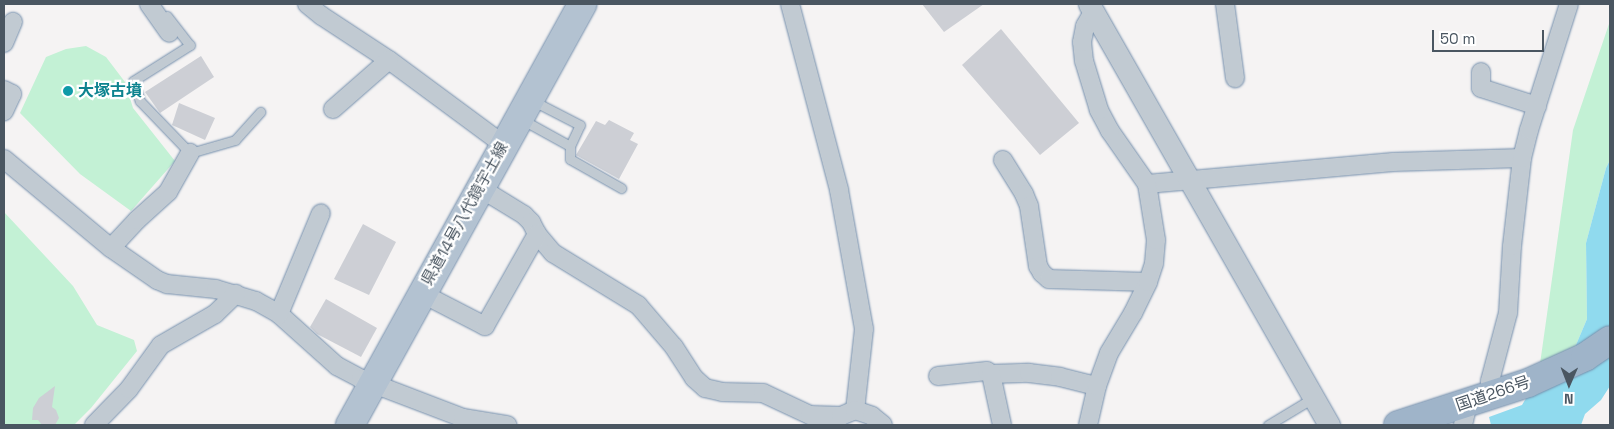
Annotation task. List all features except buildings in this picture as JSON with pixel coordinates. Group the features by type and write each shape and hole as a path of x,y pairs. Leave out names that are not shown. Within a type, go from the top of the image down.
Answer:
{"highway":[{"name":"国道266号","path":"1398,425 1474,408 1585,357 1610,340"}],"main road":[{"name":"県道14号八代鏡宇土線","path":"350,425 421,293 526,109 582,4"}],"street":[{"path":"154,4 169,33"},
{"path":"309,4 322,16 389,60 504,145"},
{"path":"790,4 839,190 864,329 855,410"},
{"path":"1225,4 1235,78"},
{"path":"1474,408 1493,366 1508,313 1512,246 1522,158 1569,4"},
{"path":"1091,8 1329,425"},
{"path":"1088,425 1097,386 1109,353 1148,282 1154,263 1156,240 1147,184 1110,131 1099,110 1084,61 1082,42 1091,8"},
{"path":"4,43 14,22"},
{"path":"333,109 389,60"},
{"path":"1481,72 1482,88 1537,106"},
{"path":"4,90 12,94 4,111"},
{"path":"108,246 168,192 190,153"},
{"path":"1147,184 1393,162 1522,158"},
{"path":"4,159 108,246 157,280 167,284 204,286 256,301 279,314 337,366 373,384 463,418 507,425"},
{"path":"1003,160 1024,194 1029,206 1038,266 1049,279 1148,282"},
{"path":"480,188 524,215 553,252 638,304 674,347 694,378 705,388 722,392 764,393 810,415 841,416 855,410 872,416 883,425"},
{"path":"279,314 321,213"},
{"path":"421,293 485,326 537,234"},
{"path":"94,425 129,389 162,345 215,314 236,294"},
{"path":"938,376 987,371 992,374 1029,373 1060,377 1097,386"},
{"path":"992,374 1002,425"}],"lane":[{"path":"154,4 190,46 133,81 140,101 190,153 235,140 260,112"},
{"path":"526,109 580,125 570,146 570,159 621,188"},
{"path":"526,109 570,146"},
{"path":"108,246 132,215"},
{"path":"1273,424 1313,398"}],"green space":[{"path":"1610,21 1610,160 1606,168 1586,243 1587,319 1570,359 1538,378 1573,130"},
{"path":"86,46 106,57 125,82 133,108 175,161 131,211 80,174 20,113 46,57 66,49"},
{"path":"4,212 73,286 97,325 134,340 137,351 91,408 74,425 4,425"}],"water":[{"path":"1610,160 1610,386 1601,400 1585,414 1581,425 1491,425 1489,417 1522,405 1538,378 1570,359 1587,319 1586,243 1606,168"}],"place":[{"name":"大塚古墳","path":"68,91"}]}
